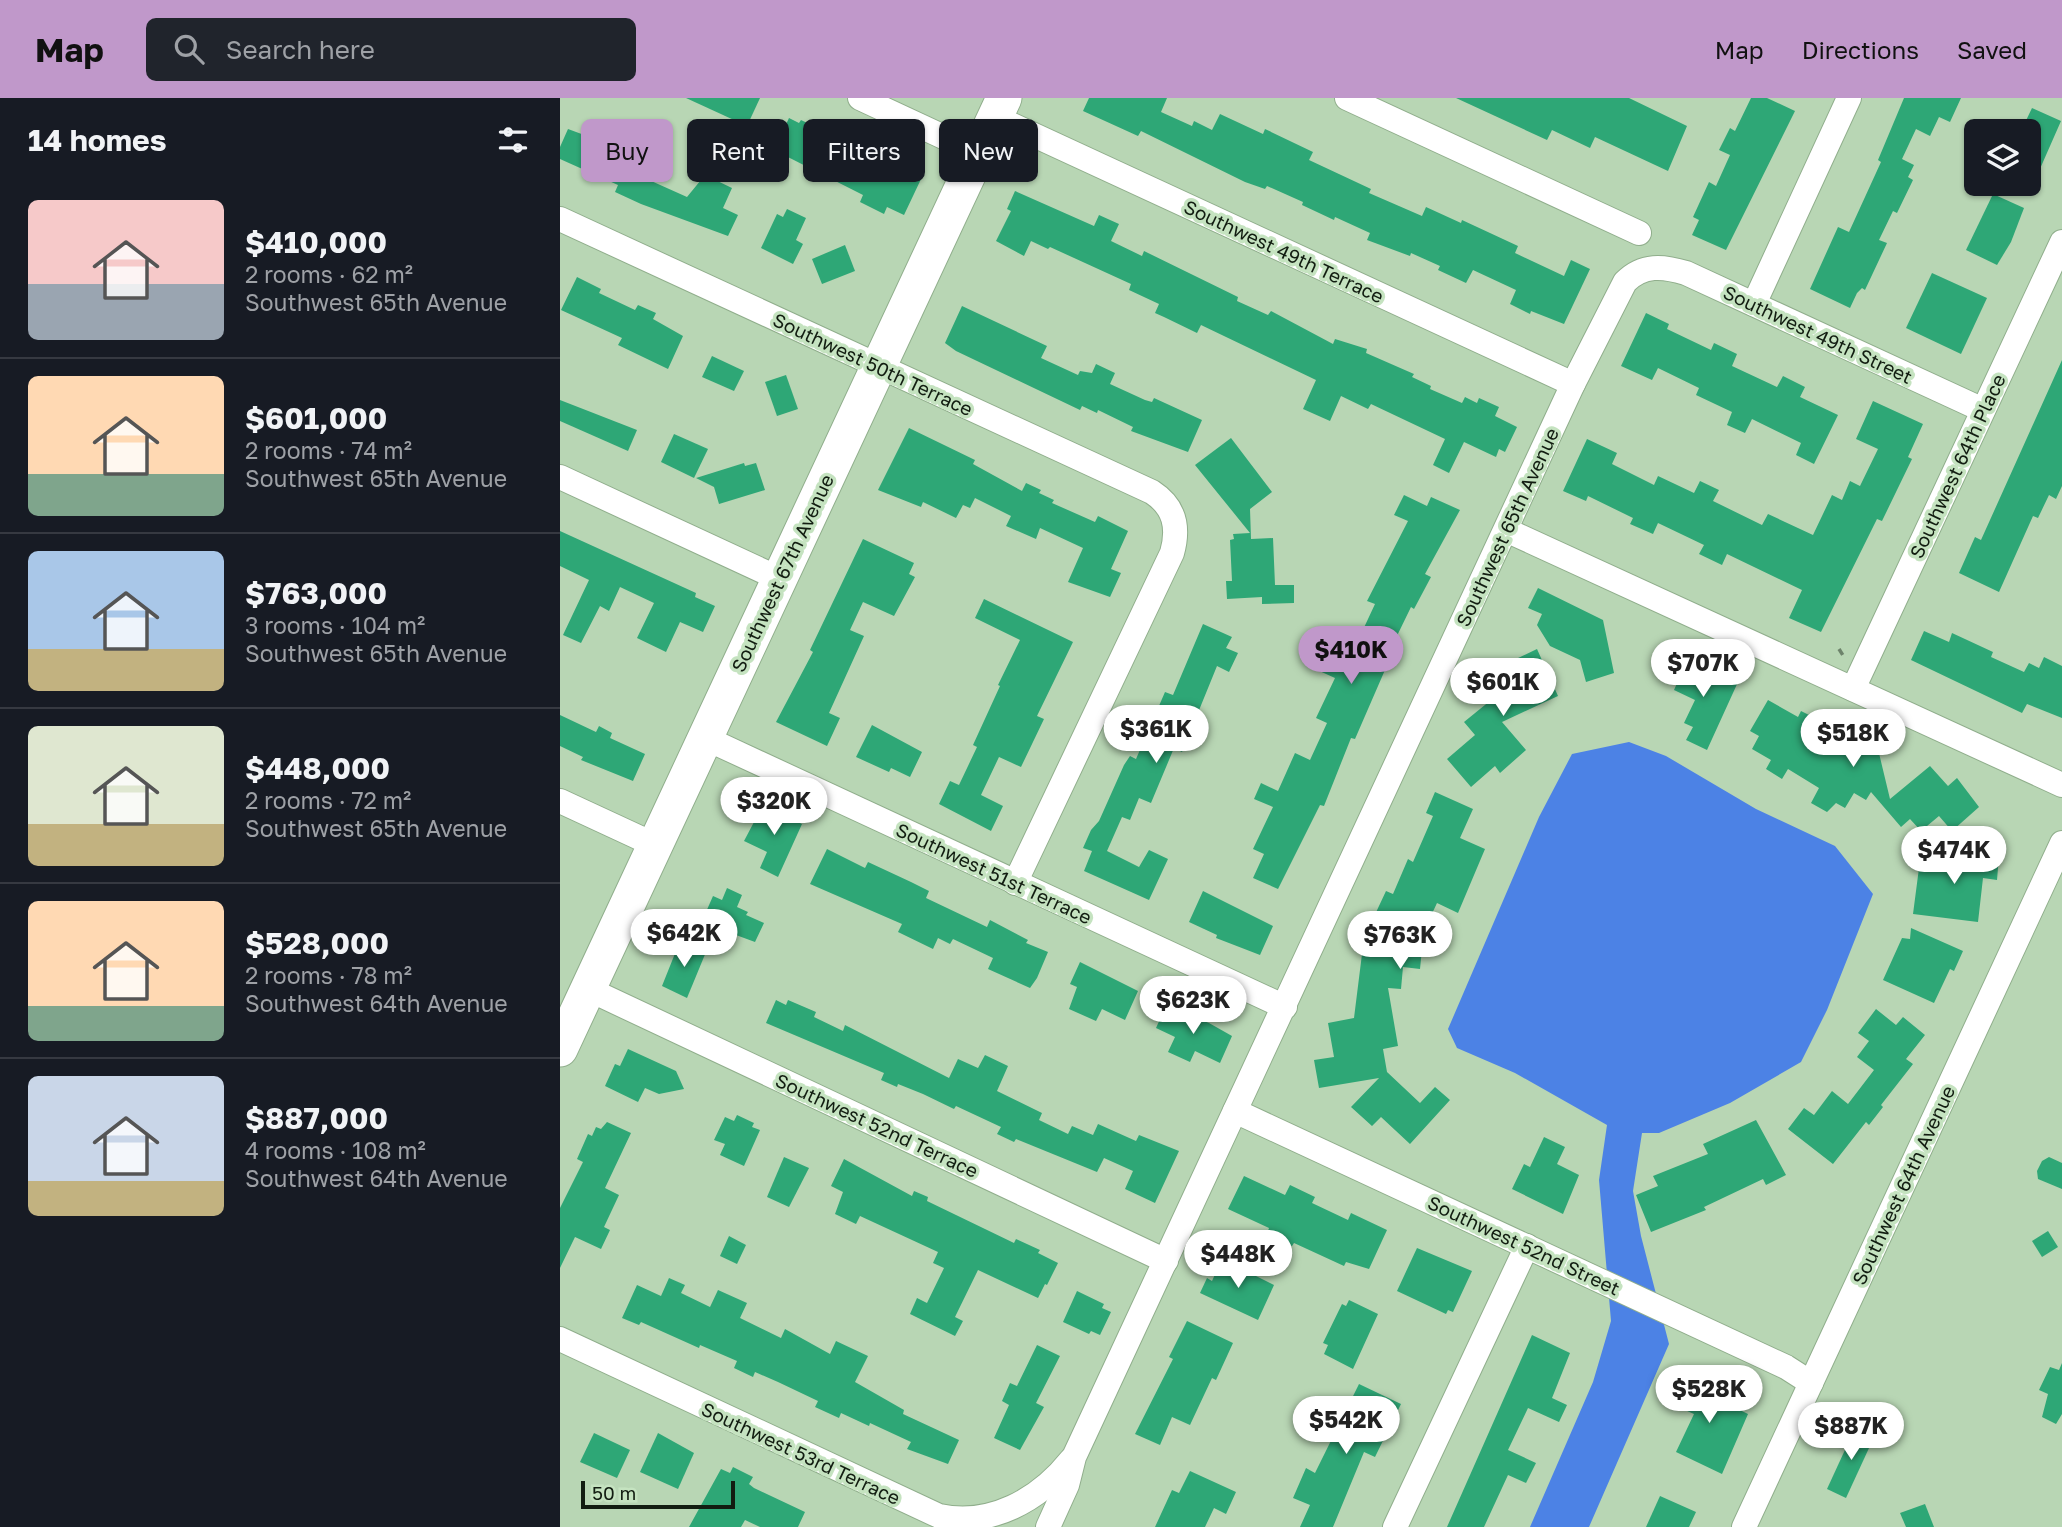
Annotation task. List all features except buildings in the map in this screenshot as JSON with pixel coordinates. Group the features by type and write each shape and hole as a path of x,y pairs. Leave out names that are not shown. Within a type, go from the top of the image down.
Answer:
{"main road":[{"name":"Southwest 67th Avenue","path":"560,1049 964,182"}],"street":[{"path":"860,98 939,135"},
{"path":"1347,98 1639,233"},
{"path":"1754,304 1849,98"},
{"name":"Southwest 49th Terrace","path":"1000,108 1573,384"},
{"name":"Southwest 50th Terrace","path":"560,219 1152,492 1168,507 1175,522 1176,537 1168,561 1015,883"},
{"name":"Southwest 64th Place","path":"1853,689 2062,242"},
{"name":"Southwest 49th Street","path":"1650,268 1686,274 1983,410"},
{"name":"Southwest 65th Avenue","path":"1048,1527 1067,1485 1074,1457 1573,384 1620,288 1631,276 1650,268"},
{"path":"560,477 780,579"},
{"path":"1506,530 2062,785"},
{"name":"Southwest 51st Terrace","path":"705,738 1285,1007"},
{"path":"560,801 655,845"},
{"name":"Southwest 64th Avenue","path":"1744,1527 2062,843"},
{"name":"Southwest 52nd Terrace","path":"588,989 1166,1261"},
{"name":"Southwest 52nd Street","path":"1236,1111 1786,1367 1811,1383"},
{"path":"1395,1527 1527,1246"},
{"name":"Southwest 53rd Terrace","path":"560,1339 947,1518 969,1521 994,1516 1046,1486 1074,1457"}],"path":[{"path":"1839,649 1844,659"}],"water":[{"path":"1629,742 1666,756 1756,809 1835,846 1873,894 1827,1010 1801,1062 1730,1103 1659,1133 1642,1133 1633,1191 1641,1236 1669,1344 1589,1527 1530,1527 1593,1382 1611,1321 1599,1180 1607,1125 1515,1073 1457,1048 1448,1029 1539,817 1572,754"}]}
